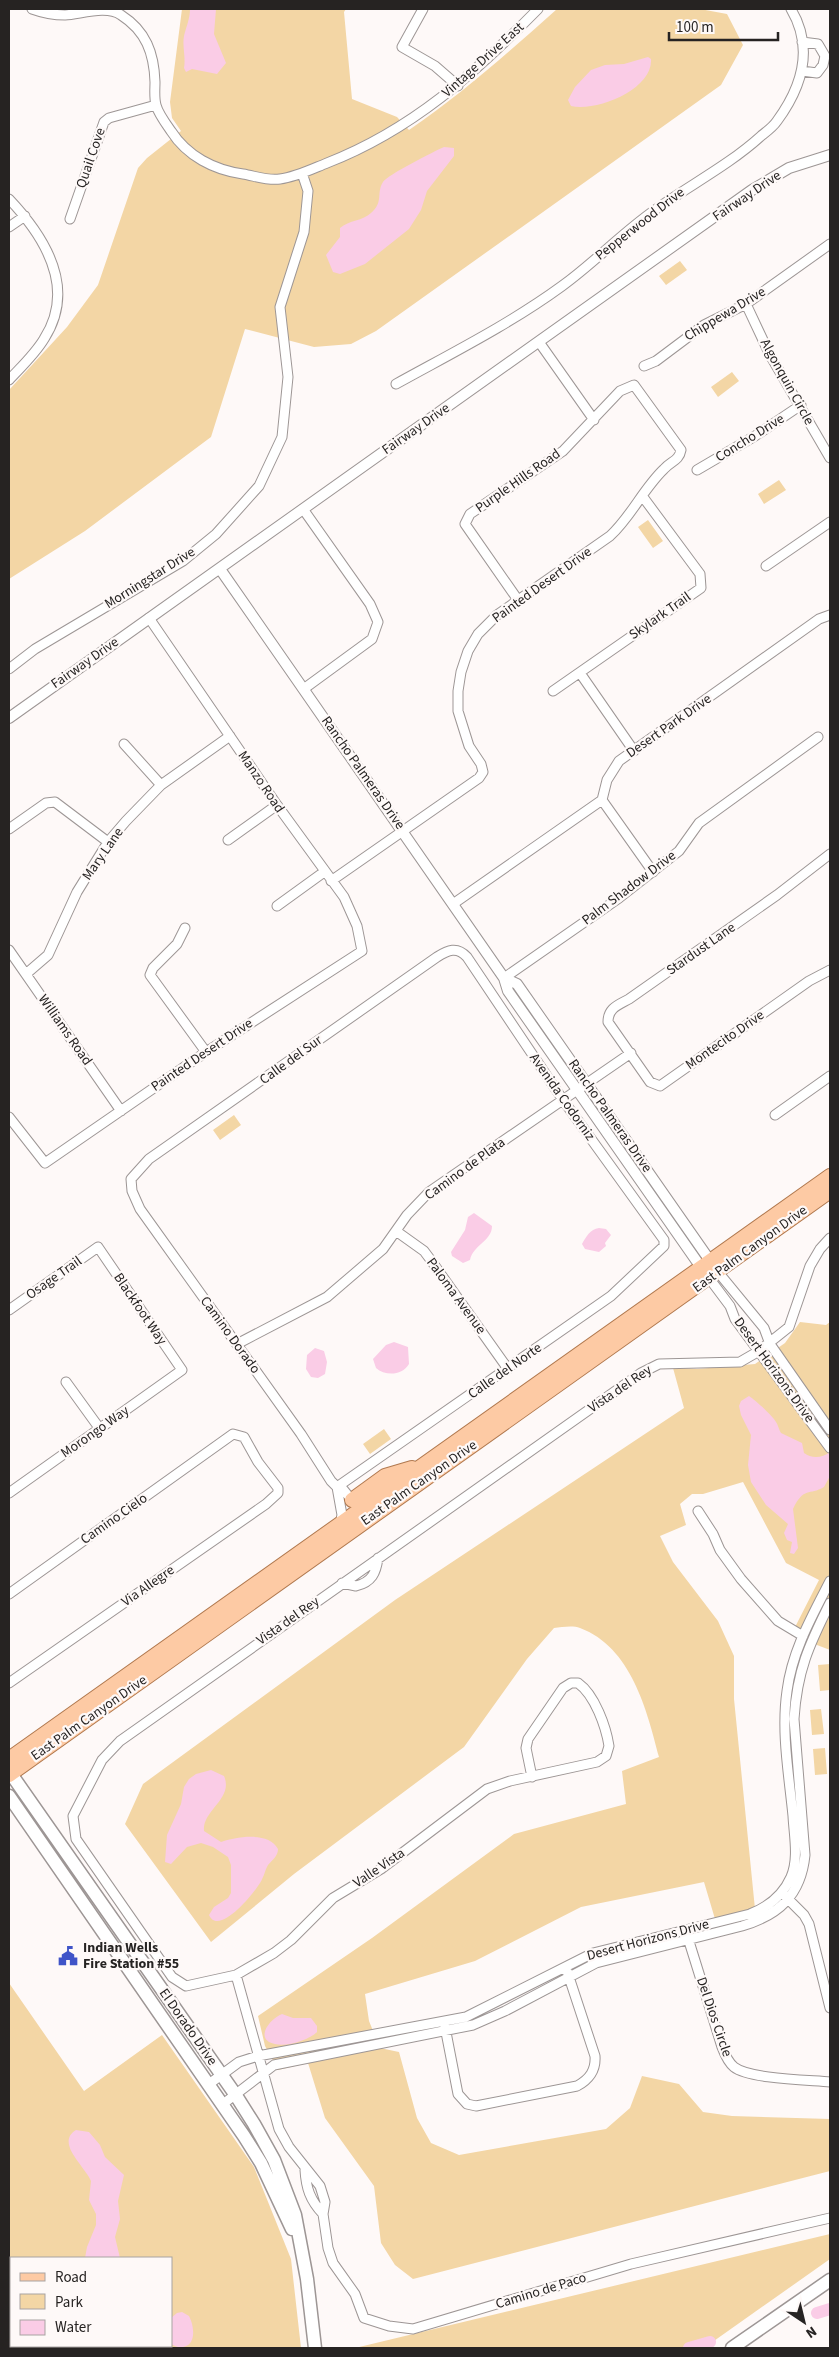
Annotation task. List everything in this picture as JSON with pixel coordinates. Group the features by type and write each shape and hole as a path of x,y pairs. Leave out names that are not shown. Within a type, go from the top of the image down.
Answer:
{"main road":[{"name":"East Palm Canyon Drive","path":"9,1759 359,1510 710,1269 830,1176"},
{"name":"East Palm Canyon Drive","path":"9,1773 359,1510 384,1476 425,1463 710,1269 830,1191"},
{"name":"El Dorado Drive","path":"9,1773 235,2094 264,2140 295,2215 307,2279 315,2348"},
{"name":"El Dorado Drive","path":"9,1796 223,2104 261,2163 301,2249"},
{"path":"71,1885 83,1877"},
{"path":"100,1928 113,1919"},
{"path":"732,2348 830,2280"}],"street":[{"name":"Vintage Drive East","path":"32,9 46,14 64,15 97,11 118,13 136,25 148,43 154,69 156,105 171,132 184,146 195,156 215,167 259,178 280,179 302,173 351,154 403,125 458,86 538,9"},
{"path":"423,9 402,47 435,66 458,86"},
{"name":"Pepperwood Drive","path":"396,384 502,327 563,286 641,219 744,152 776,123 794,95 802,71 802,42 799,26 791,9"},
{"path":"802,42 818,44 825,56 823,65 817,73 802,71"},
{"name":"Quail Cove","path":"70,219 104,122 109,118 156,105"},
{"name":"Fairway Drive","path":"9,718 752,190 789,168 830,155"},
{"name":"Morningstar Drive","path":"9,668 35,649 183,561 216,534 259,486 282,437 288,377 280,307 304,232 308,191 302,173"},
{"path":"9,199 43,240 56,272 57,302 55,316 45,339 9,380"},
{"path":"9,227 25,216"},
{"name":"Chippewa Drive","path":"644,366 656,361 704,325 746,304 830,244"},
{"name":"Algonquin Circle","path":"746,304 770,355 801,405 830,458"},
{"path":"539,342 594,420"},
{"name":"Purple Hills Road","path":"518,600 465,524 470,514 563,451 620,391 634,385 641,394"},
{"name":"Painted Desert Drive","path":"331,881 479,778 483,772 481,764 469,746 458,711 458,691 461,672 468,651 478,634 497,615 610,536 620,527 664,468 678,459 681,450 641,394"},
{"name":"Concho Drive","path":"697,470 756,436 801,405"},
{"name":"Skylark Trail","path":"553,691 701,588 700,574 643,497"},
{"path":"303,509 370,604 378,622 372,639 305,688"},
{"path":"766,566 830,522"},
{"name":"Rancho Palmeras Drive","path":"220,568 305,688 504,978 508,991 577,1089 710,1269"},
{"name":"Desert Park Drive","path":"602,800 607,780 619,761 819,619 830,615"},
{"name":"Manzo Road","path":"149,618 277,805 344,897 353,918 362,951"},
{"path":"580,673 634,751"},
{"name":"Mary Lane","path":"26,974 43,961 51,950 77,892 108,842 161,785 230,736"},
{"name":"Palm Shadow Drive","path":"504,978 653,872 679,851 699,823 818,737"},
{"path":"124,744 161,785"},
{"path":"453,904 602,800 653,872"},
{"path":"9,829 46,803 55,802 108,842"},
{"path":"228,840 277,805"},
{"name":"Stardust Lane","path":"631,1053 608,1022 611,1010 777,895 830,854"},
{"path":"277,906 324,872"},
{"path":"185,928 177,944 154,968 150,975 206,1052"},
{"name":"Williams Road","path":"9,950 121,1111"},
{"name":"Avenida Codorniz","path":"456,950 468,957 563,1100 664,1240 664,1246"},
{"name":"Calle del Sur","path":"132,1179 149,1159 437,957 446,951 456,950"},
{"name":"Painted Desert Drive","path":"9,1117 45,1163 206,1052 362,951"},
{"name":"Montecito Drive","path":"631,1053 650,1082 654,1085 665,1084 782,999 830,970"},
{"name":"Rancho Palmeras Drive","path":"504,978 517,984 587,1083 710,1269"},
{"name":"Camino de Plata","path":"237,1344 327,1298 383,1249 407,1215 429,1192 631,1053"},
{"path":"775,1115 830,1076"},
{"name":"Camino Dorado","path":"132,1179 132,1191 140,1209 337,1488 342,1515 340,1524"},
{"name":"Paloma Avenue","path":"396,1231 430,1258 508,1369"},
{"name":"Vista del Rey","path":"236,1975 186,1986 172,1977 76,1839 73,1816 102,1760 120,1741 641,1373 658,1364 740,1362 770,1344 789,1326 810,1266 815,1256 830,1238"},
{"name":"Calle del Norte","path":"337,1488 611,1296 664,1246"},
{"name":"Osage Trail","path":"9,1310 98,1247"},
{"name":"Blackfoot Way","path":"98,1247 182,1370"},
{"name":"Desert Horizons Drive","path":"710,1269 764,1328 770,1344 830,1430"},
{"name":"Desert Horizons Drive","path":"710,1269 735,1319 830,1448"},
{"name":"Morongo Way","path":"10,1489 100,1429 182,1370"},
{"path":"66,1382 100,1429"},
{"name":"Camino Cielo","path":"9,1594 228,1436 241,1434 258,1462 275,1483"},
{"name":"Via Allegre","path":"9,1683 274,1498 278,1493 275,1483"},
{"name":"Camino Dorado","path":"337,1488 342,1488 359,1510"},
{"path":"698,1511 713,1534 720,1550 741,1579 778,1622 803,1636"},
{"path":"342,1583 356,1586 366,1582 374,1575 378,1558"},
{"name":"Desert Horizons Drive","path":"223,2104 274,2065 444,2026 478,2013 564,1966 593,1953 750,1914 785,1896 796,1852 786,1742 786,1693 790,1671 803,1636 830,1581"},
{"name":"Desert Horizons Drive","path":"209,2084 239,2062 258,2056 485,2021 569,1976 604,1960 689,1940 761,1920 774,1912 802,1874 805,1855 794,1719 795,1697 804,1656 830,1603"},
{"name":"Valle Vista","path":"236,1975 286,1945 333,1898 381,1869 487,1789 597,1762 608,1752 608,1742 596,1708 587,1692 578,1683 571,1683 563,1688 528,1739 526,1748 532,1777"},
{"path":"785,1896 804,1915 812,1931 830,2008"},
{"name":"Del Dios Circle","path":"686,1930 725,2057 733,2067 755,2075 830,2082"},
{"path":"444,2026 458,2094 463,2101 470,2105 578,2086 594,2070 595,2056 564,1966"},
{"name":"Camino de Paco","path":"236,1975 262,2074 279,2129 305,2170 316,2180 322,2191 325,2202 323,2214 328,2248 333,2263 355,2294 364,2318 389,2326 413,2329 632,2264 830,2218"},
{"name":"Camino de Paco","path":"305,2170 307,2190 315,2206 323,2214"}],"green space":[{"path":"182,9 346,9 344,12 352,99 397,117 409,130 467,87 557,9 700,9 727,14 743,45 721,85 376,331 351,344 314,347 245,329 211,437 85,531 9,579 9,390 67,327 98,285 138,168 147,158 181,131 172,118 170,102"},
{"path":"680,261 687,270 666,285 659,276"},
{"path":"732,372 739,381 718,397 711,387"},
{"path":"779,480 786,490 764,504 758,494"},
{"path":"648,520 663,541 653,548 638,527"},
{"path":"234,1115 241,1125 220,1140 213,1130"},
{"path":"800,1322 826,1325 830,1322 830,1650 791,1635 819,1580 786,1563 743,1482 703,1494 692,1494 680,1504 686,1525 660,1536 673,1562 718,1621 734,1656 734,1699 755,1909 715,1919 704,1882 581,1907 475,1961 365,1994 369,2021 380,2048 399,2052 417,2118 431,2143 459,2155 606,2129 630,2108 642,2076 679,2084 703,2112 732,2116 830,2119 830,2171 413,2279 395,2265 381,2243 374,2186 325,2118 308,2063 278,2070 265,2046 258,2016 372,1938 514,1834 626,1804 622,1771 659,1757 642,1701 624,1665 598,1637 577,1627 554,1628 527,1659 464,1747 294,1874 211,1942 125,1824 143,1784 395,1600 684,1408 673,1368 697,1369 755,1364 785,1343"},
{"path":"384,1429 391,1439 370,1454 363,1444"},
{"path":"830,1664 830,1690 820,1691 818,1665"},
{"path":"821,1709 824,1734 812,1735 810,1710"},
{"path":"825,1748 827,1774 815,1775 813,1749"},
{"path":"9,1983 84,2091 162,2035 254,2167 291,2259 301,2348 9,2348"},
{"path":"830,2234 830,2259 704,2348 355,2348"}],"water":[{"path":"190,9 216,9 214,34 226,63 217,74 192,69 186,72 184,68 184,40"},
{"path":"648,57 651,59 649,70 643,80 633,89 608,102 594,106 571,106 568,100 575,87 591,70 605,65 624,64"},
{"path":"444,147 454,148 454,156 427,191 421,210 409,229 365,264 340,274 333,272 326,255 340,237 340,228 368,216 375,209 379,201 381,186 386,179"},
{"path":"474,1213 492,1226 491,1231 489,1236 475,1250 470,1260 463,1263 452,1256 451,1252 465,1230 468,1217"},
{"path":"599,1228 606,1229 611,1235 605,1243 606,1246 599,1252 585,1249 582,1244 587,1236 593,1230"},
{"path":"394,1342 408,1347 409,1364 398,1373 393,1374 380,1371 376,1368 373,1359 386,1345"},
{"path":"315,1348 324,1351 327,1362 325,1374 318,1378 311,1377 306,1369 307,1355"},
{"path":"749,1396 771,1416 777,1423 781,1433 802,1443 804,1453 817,1457 824,1456 830,1452 830,1476 824,1487 804,1494 793,1509 798,1548 794,1554 790,1553 792,1542 787,1540 784,1533 788,1524 766,1505 751,1482 748,1465 751,1435 741,1415 739,1406 741,1401"},
{"path":"211,1770 224,1776 226,1784 222,1798 208,1817 204,1831 221,1842 235,1838 252,1837 274,1843 278,1849 276,1856 268,1865 261,1881 251,1895 236,1911 220,1921 214,1920 209,1915 214,1907 228,1898 231,1893 231,1865 228,1857 213,1847 201,1843 187,1847 171,1864 165,1862 167,1835 181,1804 184,1787 189,1779 196,1774"},
{"path":"282,2014 293,2018 311,2018 317,2026 317,2032 309,2038 291,2044 280,2045 269,2042 265,2038 266,2029 272,2020"},
{"path":"76,2130 89,2132 100,2145 105,2157 124,2175 118,2201 120,2219 115,2237 120,2257 85,2257 96,2225 96,2214 89,2200 91,2181 73,2155 70,2148 70,2135"},
{"path":"182,2312 189,2316 192,2324 193,2334 191,2343 183,2347 172,2344 172,2317"}],"waterway":[{"path":"817,2313 830,2309"},
{"path":"689,2348 710,2342"}],"place":[{"name":"Indian Wells Fire Station #55","path":"68,1956"}]}
